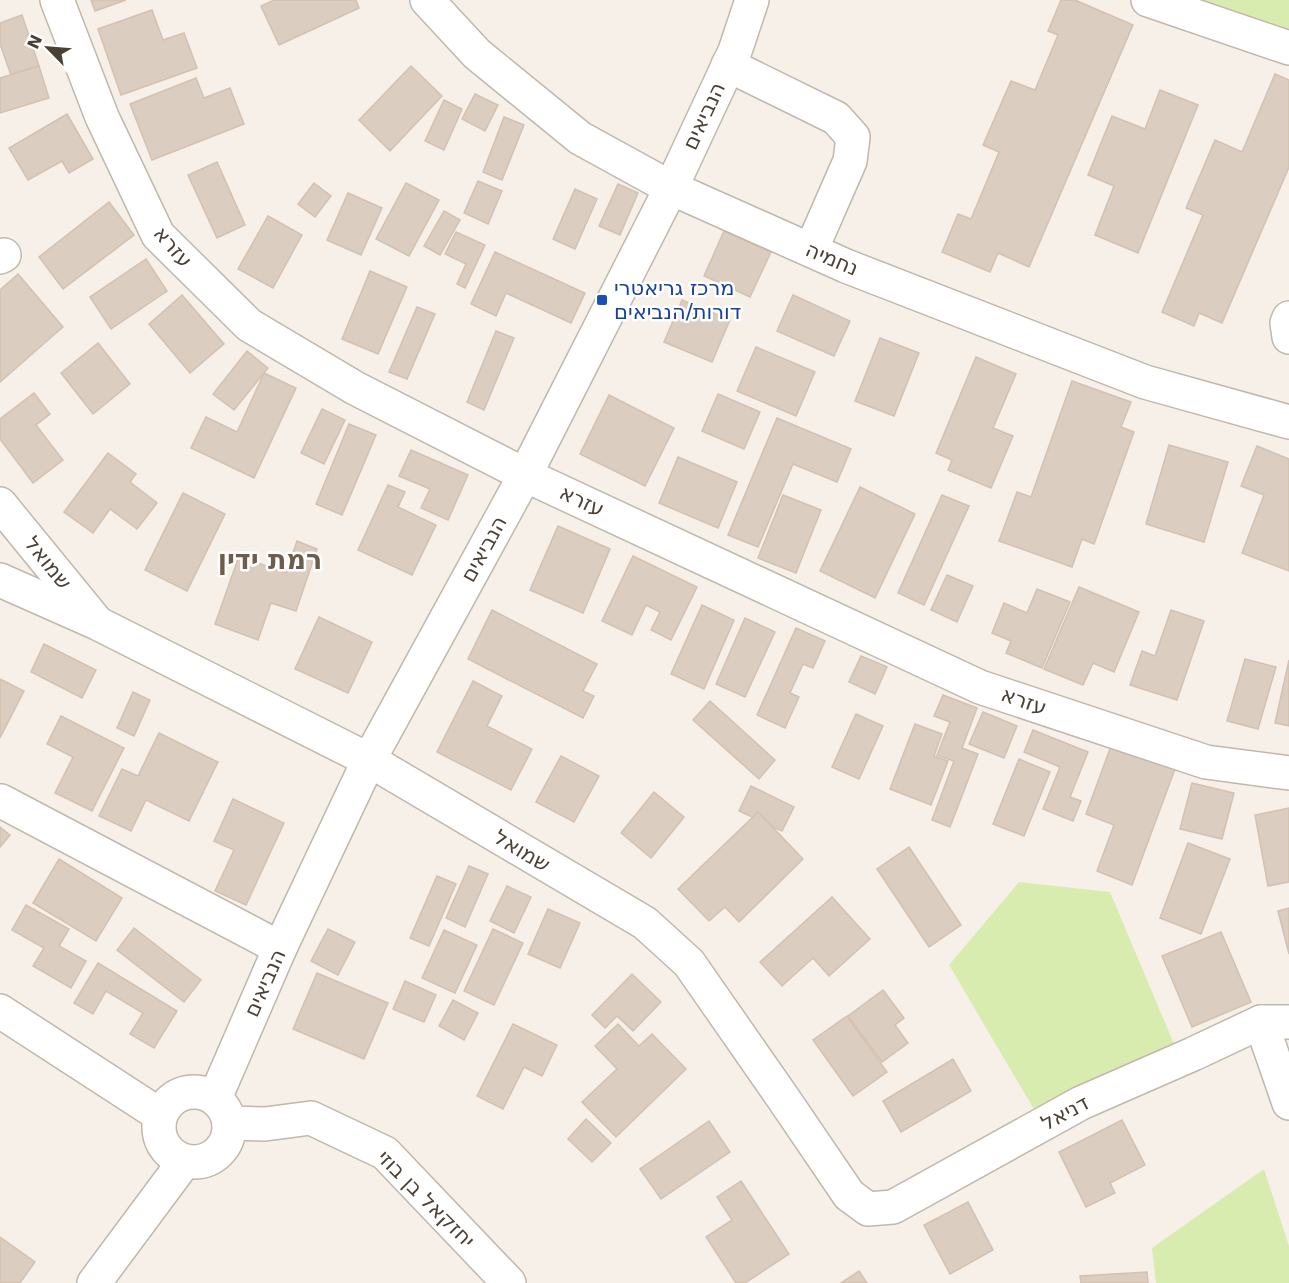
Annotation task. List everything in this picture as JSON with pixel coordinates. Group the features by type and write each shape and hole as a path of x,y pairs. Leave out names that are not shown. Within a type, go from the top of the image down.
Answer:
{"street":[{"name":"עזרא","path":"57,0 102,117 158,235 249,325 355,388 525,475 980,687 1206,762 1289,773"},
{"name":"נחמיה","path":"427,0 477,54 580,138 671,188 846,266 1145,382 1289,422"},
{"name":"הנביאים","path":"222,1111 280,948 369,760 525,475 671,188 735,51 752,0"},
{"path":"1148,0 1289,48"},
{"path":"728,65 836,118 853,137 850,161 811,250"},
{"path":"1289,318 1287,323 1289,337"},
{"name":"שמואל","path":"0,504 97,623"},
{"name":"שמואל","path":"0,580 97,623 369,760 645,923 689,963 849,1195"},
{"path":"1,801 280,948"},
{"path":"0,1011 160,1115"},
{"path":"1275,1022 1289,1103"},
{"name":"דניאל","path":"849,1195 867,1209 893,1207 1081,1103 1202,1050 1275,1022"},
{"path":"184,1093 204,1093 222,1111 228,1137 223,1148 214,1157 200,1162 184,1162 174,1157 162,1144 158,1130 160,1115 166,1104 173,1098 184,1093"},
{"name":"יחזקאל בן בוזי","path":"222,1111 265,1124 311,1118 385,1153 509,1283"},
{"path":"94,1283 184,1162"}],"green space":[{"path":"1177,0 1289,0 1289,34"},
{"path":"1019,882 1110,892 1174,1044 1035,1111 949,965"},
{"path":"1264,1169 1289,1246 1289,1283 1156,1283 1152,1248"}],"building":[{"path":"91,0 126,0 95,11"},
{"path":"274,0 356,0 359,8 279,45 261,6"},
{"path":"1061,0 1075,0 1133,25 1029,267 998,253 990,272 942,252 958,214 971,219 999,152 983,145 1011,81 1035,90 1058,35 1048,31"},
{"path":"152,10 163,40 184,33 197,68 121,95 98,29"},
{"path":"22,15 39,66 11,75 0,44 0,23"},
{"path":"39,66 49,98 0,113 0,78"},
{"path":"411,66 442,96 390,151 359,120"},
{"path":"1275,74 1289,80 1289,167 1222,323 1199,313 1194,326 1162,312 1203,215 1186,208 1215,140 1242,152"},
{"path":"196,78 204,98 230,88 244,124 152,160 130,104"},
{"path":"1160,90 1198,105 1138,253 1095,235 1114,186 1088,175 1112,116 1145,129"},
{"path":"475,94 498,105 485,131 462,119"},
{"path":"444,100 462,109 444,150 425,141"},
{"path":"67,114 93,159 69,173 62,161 28,180 9,148"},
{"path":"504,117 524,125 502,180 483,172"},
{"path":"217,162 245,225 217,238 188,175"},
{"path":"478,181 502,191 488,224 464,213"},
{"path":"314,183 331,196 315,217 298,204"},
{"path":"406,183 439,200 409,256 376,239"},
{"path":"618,184 638,193 620,235 599,226"},
{"path":"575,189 597,199 575,249 553,239"},
{"path":"348,193 382,208 361,255 327,240"},
{"path":"109,202 134,235 63,289 39,257"},
{"path":"444,211 460,220 440,255 424,246"},
{"path":"268,216 302,235 273,288 238,269"},
{"path":"724,231 771,252 750,297 704,276"},
{"path":"456,232 485,245 465,288 457,284 466,264 445,254"},
{"path":"495,252 585,293 571,323 506,293 496,316 471,304"},
{"path":"146,259 167,291 111,329 90,297"},
{"path":"370,271 407,287 378,354 342,339"},
{"path":"18,274 63,327 0,382 0,290"},
{"path":"182,295 224,344 190,373 149,324"},
{"path":"793,295 850,321 834,356 777,331"},
{"path":"682,300 730,320 712,362 664,342"},
{"path":"417,307 435,314 407,379 389,372"},
{"path":"496,331 514,338 484,410 467,402"},
{"path":"880,338 919,353 894,416 855,401"},
{"path":"98,343 130,384 93,414 61,373"},
{"path":"756,347 815,372 796,416 737,391"},
{"path":"247,351 268,368 234,410 213,394"},
{"path":"976,357 1016,374 993,428 1013,436 991,488 948,470 952,460 936,453"},
{"path":"264,373 296,388 254,478 191,448 206,417 237,432"},
{"path":"1072,381 1131,402 1121,427 1134,432 1094,544 1082,539 1072,567 999,541 1017,492 1031,497"},
{"path":"34,393 50,414 36,425 63,460 33,483 0,439 0,419"},
{"path":"718,394 760,412 744,449 702,431"},
{"path":"609,395 674,428 645,486 580,454"},
{"path":"322,409 345,420 324,464 301,453"},
{"path":"777,418 851,449 837,482 793,464 758,547 728,535"},
{"path":"349,424 376,435 342,515 316,504"},
{"path":"1169,445 1228,462 1204,542 1146,524"},
{"path":"1257,446 1289,459 1289,571 1242,553 1264,495 1241,486"},
{"path":"411,450 468,475 448,520 421,508 430,489 399,476"},
{"path":"108,453 136,474 130,482 157,503 137,529 110,509 93,533 64,512"},
{"path":"678,457 737,482 718,528 659,503"},
{"path":"388,485 405,492 398,507 436,525 412,575 358,550"},
{"path":"860,487 915,514 875,598 820,571"},
{"path":"183,493 225,514 187,591 145,570"},
{"path":"783,495 821,510 796,573 758,558"},
{"path":"942,495 969,506 924,605 898,593"},
{"path":"558,526 610,549 583,613 530,590"},
{"path":"297,541 317,549 296,611 271,603 258,640 215,624 239,556 286,573"},
{"path":"633,556 697,587 671,640 651,630 660,612 646,605 632,635 602,621"},
{"path":"947,575 973,586 957,622 931,610"},
{"path":"1079,587 1139,612 1114,672 1093,663 1083,685 1044,669"},
{"path":"1037,589 1070,602 1042,668 1006,653 1011,641 992,633 1004,603 1027,613"},
{"path":"702,605 734,620 704,689 671,674"},
{"path":"492,610 597,664 583,691 594,696 583,718 468,659"},
{"path":"1171,610 1204,621 1177,700 1130,685 1142,651 1155,656"},
{"path":"319,617 372,642 348,693 295,669"},
{"path":"745,618 775,632 745,697 716,684"},
{"path":"796,628 825,641 813,668 803,664 790,693 799,697 785,728 757,715"},
{"path":"44,644 96,670 82,698 31,672"},
{"path":"861,656 887,667 875,694 849,682"},
{"path":"1245,659 1276,667 1258,729 1227,721"},
{"path":"1289,660 1289,726 1275,723"},
{"path":"0,679 24,691 0,738"},
{"path":"473,681 502,696 487,726 532,749 511,790 437,752"},
{"path":"133,692 150,700 134,736 117,728"},
{"path":"943,695 977,708 962,748 978,754 950,827 932,820 954,761 937,755 950,722 934,716"},
{"path":"710,701 775,760 759,779 693,720"},
{"path":"983,712 1017,726 1004,758 969,744"},
{"path":"856,714 883,726 859,779 832,767"},
{"path":"61,716 124,748 92,811 55,793 73,757 47,744"},
{"path":"915,724 942,734 934,756 948,761 931,805 890,789"},
{"path":"1033,730 1088,752 1070,797 1081,801 1073,821 1043,809 1060,767 1024,752"},
{"path":"159,733 218,762 189,821 146,800 131,831 99,816 122,769 138,776"},
{"path":"1111,746 1175,769 1132,885 1097,871 1114,825 1086,814"},
{"path":"561,756 599,776 574,822 536,802"},
{"path":"1019,759 1050,772 1024,836 993,824"},
{"path":"1192,783 1234,793 1222,839 1180,829"},
{"path":"751,786 794,807 782,831 739,811"},
{"path":"654,792 684,817 651,858 621,833"},
{"path":"233,799 284,823 246,905 215,891 234,850 214,841"},
{"path":"1289,808 1289,882 1268,886 1255,815"},
{"path":"758,812 803,859 739,922 725,907 709,921 678,889"},
{"path":"0,827 10,835 0,847"},
{"path":"1188,843 1230,859 1201,934 1160,918"},
{"path":"909,847 961,925 929,947 877,869"},
{"path":"59,859 122,898 96,941 33,903"},
{"path":"469,866 488,874 465,927 446,918"},
{"path":"437,876 456,884 429,946 410,938"},
{"path":"507,886 531,897 514,933 490,921"},
{"path":"832,897 870,939 829,976 813,958 782,986 760,962"},
{"path":"26,905 69,929 59,946 86,961 71,988 33,966 44,948 12,930"},
{"path":"1289,908 1289,954 1278,911"},
{"path":"548,909 580,923 560,968 528,954"},
{"path":"134,928 201,980 184,1002 117,950"},
{"path":"328,929 355,942 338,975 311,961"},
{"path":"493,929 523,943 494,1005 464,991"},
{"path":"444,930 477,945 455,993 422,978"},
{"path":"1221,932 1251,1002 1192,1027 1162,956"},
{"path":"98,963 177,1011 154,1048 130,1034 143,1013 106,991 93,1014 74,1003"},
{"path":"317,973 388,1003 364,1059 293,1029"},
{"path":"632,974 661,1002 633,1031 617,1016 605,1028 592,1015"},
{"path":"405,981 436,995 424,1022 393,1009"},
{"path":"883,990 904,1018 895,1025 908,1043 882,1062 848,1016"},
{"path":"453,1000 478,1013 464,1040 439,1026"},
{"path":"847,1016 887,1072 853,1096 813,1040"},
{"path":"513,1024 557,1045 542,1076 524,1067 503,1109 477,1096"},
{"path":"618,1024 639,1046 652,1034 686,1069 616,1137 582,1102 617,1069 595,1046"},
{"path":"953,1059 971,1091 901,1132 883,1101"},
{"path":"586,1119 611,1143 592,1162 568,1139"},
{"path":"1122,1120 1145,1165 1110,1183 1115,1193 1086,1207 1059,1152"},
{"path":"709,1121 730,1152 661,1199 640,1169"},
{"path":"741,1181 789,1254 745,1283 736,1283 706,1237 732,1220 717,1197"},
{"path":"968,1202 993,1250 950,1274 924,1225"},
{"path":"0,1237 35,1262 20,1283 0,1283"},
{"path":"859,1271 867,1283 841,1283"},
{"path":"1147,1272 1148,1283 1081,1283 1080,1276"}],"place":[{"name":"מרכז גריאטרי דורות/הנביאים","path":"602,300"}],"district":[{"name":"רמת ידין","path":"270,560"}]}
